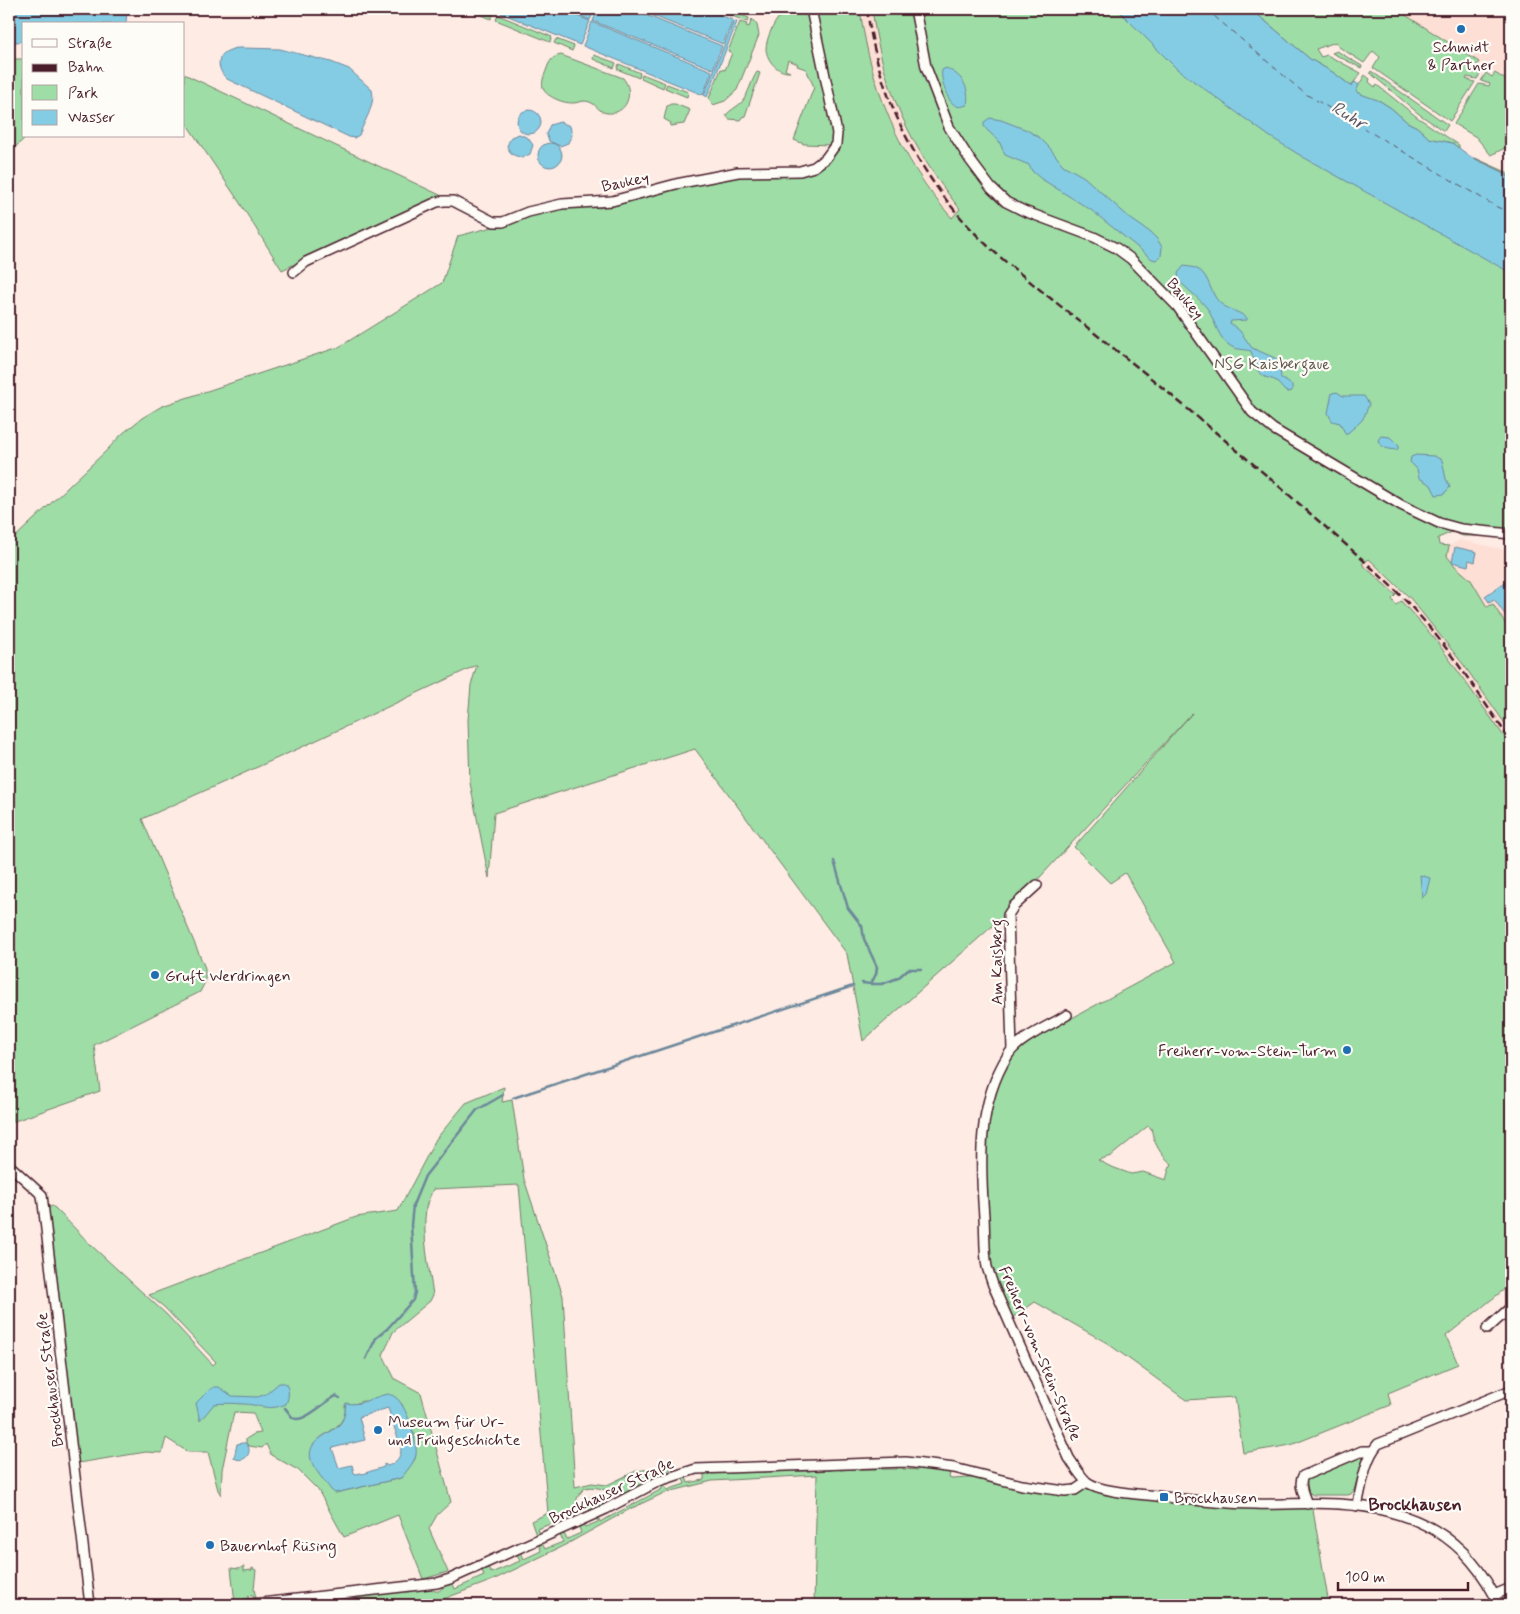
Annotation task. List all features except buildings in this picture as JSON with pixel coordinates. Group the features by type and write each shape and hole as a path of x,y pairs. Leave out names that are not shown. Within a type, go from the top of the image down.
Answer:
{"street":[{"name":"Baukey","path":"294,272 306,262 444,200 453,201 494,222 503,222 528,212 562,204 612,201 676,184 738,172 800,171 814,167 831,152 836,144 837,133 811,9"},
{"name":"Baukey","path":"915,9 926,67 949,127 970,160 992,188 1006,202 1024,211 1094,237 1116,248 1131,259 1176,306 1252,412 1273,429 1401,504 1438,523 1461,529 1511,534"},
{"name":"Am Kaisberg","path":"1012,1050 1008,915 1014,906 1037,885"},
{"name":"Freiherr-vom-Stein-Straße","path":"1067,1015 1020,1042 1008,1054 987,1104 981,1152 981,1179 987,1266 993,1285 1069,1458 1086,1482"},
{"name":"Brockhauser Straße","path":"9,1165 42,1195 90,1605"},
{"path":"1487,1329 1511,1306"},
{"path":"1357,1506 1372,1451 1378,1444 1511,1390"},
{"path":"1307,1504 1301,1485 1303,1476 1362,1451 1372,1451"},
{"name":"Brockhauser Straße","path":"243,1605 437,1583 574,1524 659,1481 696,1469 906,1462 946,1467 1022,1485 1065,1491 1075,1490 1086,1482"},
{"path":"1086,1482 1100,1488 1173,1498 1228,1503 1337,1504 1388,1511 1431,1527 1454,1544 1482,1575 1499,1605"},
{"path":"1494,1595 1511,1588"}],"shaded area":[{"path":"860,9 872,9 884,67 893,96 908,131 934,176 956,205 1372,562 1401,591 1397,596 1357,559 964,232 945,210 920,175 893,125 878,90 867,53"},
{"path":"1396,9 1511,9 1511,83 1479,62"},
{"path":"1460,540 1511,551 1511,633 1493,605 1487,607 1471,580 1447,556 1449,546"},
{"path":"1406,596 1411,599 1463,664 1511,732 1511,746 1435,639 1401,601"}],"green space":[{"path":"468,9 483,9 494,13 491,19"},
{"path":"726,9 749,18 748,22 724,13"},
{"path":"744,9 771,9 761,14"},
{"name":"NSG Kaisbergaue","path":"814,9 860,9 871,65 890,120 917,172 952,218 960,209 913,140 891,90 883,64 872,9 1133,9 1511,258 1511,531 1482,536 1463,536 1452,532 1438,538 1439,545 1449,546 1447,556 1471,580 1487,607 1493,604 1511,633 1511,732 1463,664 1411,599 1369,559 1362,564 1396,595 1392,599 1396,605 1401,601 1435,639 1511,746 1511,1284 1446,1336 1458,1364 1388,1393 1391,1405 1291,1445 1243,1453 1235,1397 1186,1400 1107,1343 1035,1302 1012,1318 994,1285 988,1266 981,1152 994,1086 1020,1046 1176,962 1125,873 1110,883 1074,847 1193,712 1006,914 863,1041 847,954 695,749 494,813 489,878 470,783 468,720 471,685 477,665 142,819 205,968 205,982 200,992 94,1045 100,1091 9,1123 9,543 122,434 142,418 162,406 339,347 442,283 458,236 508,223 517,218 579,204 600,208 622,201 738,174 815,168 839,133 839,121","holes":["1148,1126 1151,1128 1158,1148 1172,1164 1166,1180 1143,1172 1131,1174 1098,1160 1111,1156"]},
{"path":"1251,9 1396,9 1479,62 1476,67 1482,72 1477,79 1467,77 1466,79 1475,82 1450,121 1373,68 1380,57 1373,51 1364,63 1339,47 1336,42 1316,49 1321,57 1327,55 1361,73 1351,86 1334,73 1310,59"},
{"path":"786,11 809,12 834,128 831,145 804,144 794,140 814,87 806,69 788,60 785,70 790,72 781,71 768,58 766,44 772,28"},
{"path":"498,15 552,37 550,42 496,20"},
{"path":"752,19 757,25 759,35 737,90 725,101 713,105 709,98 721,69 725,70 732,53 728,51 740,22 747,24 746,26 749,27"},
{"path":"556,39 574,46 572,51 554,43"},
{"path":"1337,51 1362,66 1361,68 1332,53"},
{"path":"561,55 623,78 628,90 627,102 624,106 614,113 607,113 589,102 567,103 548,95 543,89 544,77 551,60"},
{"path":"594,55 616,63 614,68 593,59"},
{"path":"9,59 22,59 22,138 25,138 9,153"},
{"path":"619,64 640,73 639,78 617,69"},
{"path":"1371,71 1448,125 1444,131 1419,114 1370,73"},
{"path":"757,72 760,73 745,116 740,120 729,119 726,115 742,102"},
{"path":"1486,73 1492,77 1495,73 1511,83 1511,145 1491,155 1476,137 1454,124 1479,84 1489,86 1490,84 1481,81"},
{"path":"185,74 442,196 282,270 185,121"},
{"path":"642,74 665,83 663,88 641,78"},
{"path":"1365,75 1375,87 1377,85 1417,117 1459,145 1459,148 1452,143 1429,138 1417,127 1407,122 1380,101 1355,91"},
{"path":"667,84 688,92 687,97 665,88"},
{"path":"671,104 690,110 684,124 670,126 671,123 664,119 667,106"},
{"path":"1475,158 1511,174 1511,178 1507,174"},
{"path":"504,1087 502,1102 512,1100 524,1179 563,1296 575,1487 592,1483 607,1485 636,1471 664,1467 670,1458 670,1473 662,1475 629,1494 590,1487 585,1488 576,1502 577,1510 583,1517 572,1522 569,1516 558,1521 560,1527 556,1529 553,1523 537,1529 540,1536 537,1538 531,1521 548,1513 519,1185 433,1189 427,1205 425,1230 426,1252 433,1295 430,1301 393,1332 383,1355 395,1379 421,1393 451,1502 437,1515 429,1529 448,1572 423,1579 398,1515 344,1537 318,1490 298,1470 271,1455 266,1444 262,1448 249,1446 246,1443 246,1439 254,1434 261,1433 253,1413 234,1412 222,1470 221,1495 208,1452 188,1452 166,1438 162,1453 146,1452 78,1463 48,1208 52,1206 55,1208 93,1247 167,1315 213,1365 216,1362 164,1307 149,1295 356,1217 398,1211 436,1139 466,1103","holes":["362,1401 402,1404 414,1433 415,1459 401,1478 335,1493 320,1438 338,1425 344,1416 345,1405"]},
{"path":"1361,1456 1363,1459 1354,1490 1351,1494 1313,1495 1306,1491 1306,1478"},
{"path":"876,1466 882,1466 882,1469 903,1467 903,1469 918,1470 918,1468 950,1473 949,1478 952,1479 987,1477 1065,1491 1081,1486 1182,1499 1312,1504 1329,1605 814,1605 817,1475 712,1481 664,1493 493,1580 428,1605 279,1605 430,1588 438,1591 444,1585 452,1582 455,1589 484,1576 482,1570 488,1567 491,1573 520,1561 517,1554 521,1552 524,1559 541,1551 539,1544 542,1543 545,1549 563,1542 560,1535 564,1534 567,1539 581,1533 579,1527 583,1525 585,1527 598,1522 597,1519 599,1518 600,1522 662,1489 661,1485 664,1484 667,1490 685,1484 683,1478 686,1477 688,1483 704,1480 704,1473 724,1473 724,1470 730,1470 730,1473 746,1472 746,1470 767,1472 767,1469 773,1469 774,1472 789,1471 789,1469 810,1471 811,1468 816,1468 816,1471 832,1470 832,1468 839,1468 840,1470 854,1469 855,1467 860,1467 860,1469 876,1469"},
{"path":"590,1497 601,1499 604,1504 595,1510 587,1509 584,1503"},
{"path":"244,1566 244,1571 252,1570 252,1568 256,1570 254,1589 256,1598 250,1595 248,1597 250,1601 235,1603 231,1568 239,1569"}],"water":[{"path":"12,9 127,9 126,22 22,22 22,41 9,43 9,12"},
{"path":"491,9 559,9 590,21 580,45"},
{"path":"563,9 595,9 590,20"},
{"path":"598,9 631,9 722,46 713,69 593,21"},
{"path":"636,9 704,9 733,20 723,44"},
{"name":"Ruhr","path":"1117,9 1251,9 1310,59 1334,73 1351,86 1355,82 1359,85 1356,91 1358,93 1380,101 1407,122 1417,127 1429,138 1452,143 1471,157 1507,174 1511,178 1511,273 1303,157 1269,136 1177,69"},
{"path":"734,21 737,22 707,97 704,95"},
{"path":"592,22 712,71 703,95 583,46"},
{"path":"242,48 280,49 331,62 349,69 372,90 373,95 369,113 359,135 354,138 349,137 227,79 221,71 220,59 225,52"},
{"path":"946,68 964,82 968,99 967,105 958,106 949,99 942,78 942,70"},
{"path":"529,110 534,111 540,117 540,127 534,133 529,134 524,133 518,127 517,122 518,117 524,111"},
{"path":"990,118 1027,130 1040,138 1063,165 1084,177 1131,219 1150,232 1162,247 1161,256 1156,260 1152,259 1091,210 1040,178 1032,171 1029,165 1005,155 999,141 984,126 984,122"},
{"path":"560,122 570,126 572,135 568,143 560,146 549,141 546,134 550,125"},
{"path":"519,134 528,138 533,145 530,154 522,158 511,154 507,146 511,137"},
{"path":"550,143 555,144 561,150 561,160 555,166 550,167 545,166 539,160 538,155 539,150 545,144"},
{"path":"1184,266 1194,268 1203,273 1220,303 1247,318 1247,320 1231,321 1230,323 1240,331 1252,348 1275,358 1280,369 1281,378 1292,385 1292,391 1285,391 1275,380 1265,377 1258,371 1251,351 1234,348 1223,340 1207,308 1179,281 1178,273"},
{"path":"1337,392 1343,396 1364,396 1369,404 1362,420 1346,435 1340,423 1332,421 1328,413 1332,393"},
{"path":"1381,436 1390,437 1399,446 1397,450 1381,445 1378,440"},
{"path":"1416,455 1434,456 1442,460 1446,479 1450,487 1444,494 1436,495 1431,485 1419,478 1417,469 1410,462 1411,457"},
{"path":"1455,547 1477,552 1475,562 1469,560 1468,566 1452,562"},
{"path":"1511,578 1511,623 1494,599 1489,602 1485,596"},
{"path":"1420,875 1430,878 1426,894 1422,898"},
{"path":"279,1383 285,1383 288,1388 286,1404 269,1408 235,1403 214,1404 200,1421 196,1403 214,1387 219,1387 232,1396 258,1397 266,1394"},
{"path":"383,1395 394,1396 407,1415 415,1442 416,1455 414,1461 401,1478 335,1493 312,1464 310,1453 312,1448 319,1439 341,1423 346,1403 356,1404","holes":["388,1408 401,1448 399,1457 394,1463 388,1466 384,1464 384,1467 362,1474 354,1473 352,1465 339,1468 332,1448 365,1440 359,1417"]},
{"path":"246,1443 249,1453 242,1459 234,1458 237,1444"}],"waterway":[{"path":"834,861 848,908 862,926 864,939 877,967 871,984 862,983"},
{"path":"872,984 882,984 898,978 908,969 921,969"},
{"path":"513,1098 853,986"},
{"path":"366,1359 376,1338 387,1329 413,1300 415,1292 411,1225 413,1205 425,1176 477,1110 503,1095"},
{"path":"285,1408 293,1418 303,1418 336,1396 340,1398"}],"ferry route":[{"path":"1206,9 1304,93 1497,207 1511,213"}],"railway":[{"path":"867,9 872,40 880,70 902,128 916,156 952,207 998,255 1209,427 1389,584 1445,646 1511,741"}],"place":[{"name":"Schmidt & Partner","path":"1461,29"},
{"name":"Gruft Werdringen","path":"155,975"},
{"name":"Freiherr-vom-Stein-Turm","path":"1347,1050"},
{"name":"Museum für Ur- und Frühgeschichte","path":"378,1430"},
{"name":"Brockhausen","path":"1164,1497"},
{"name":"Bauernhof Rüsing","path":"210,1545"}],"district":[{"name":"Brockhausen","path":"1415,1504"}]}
